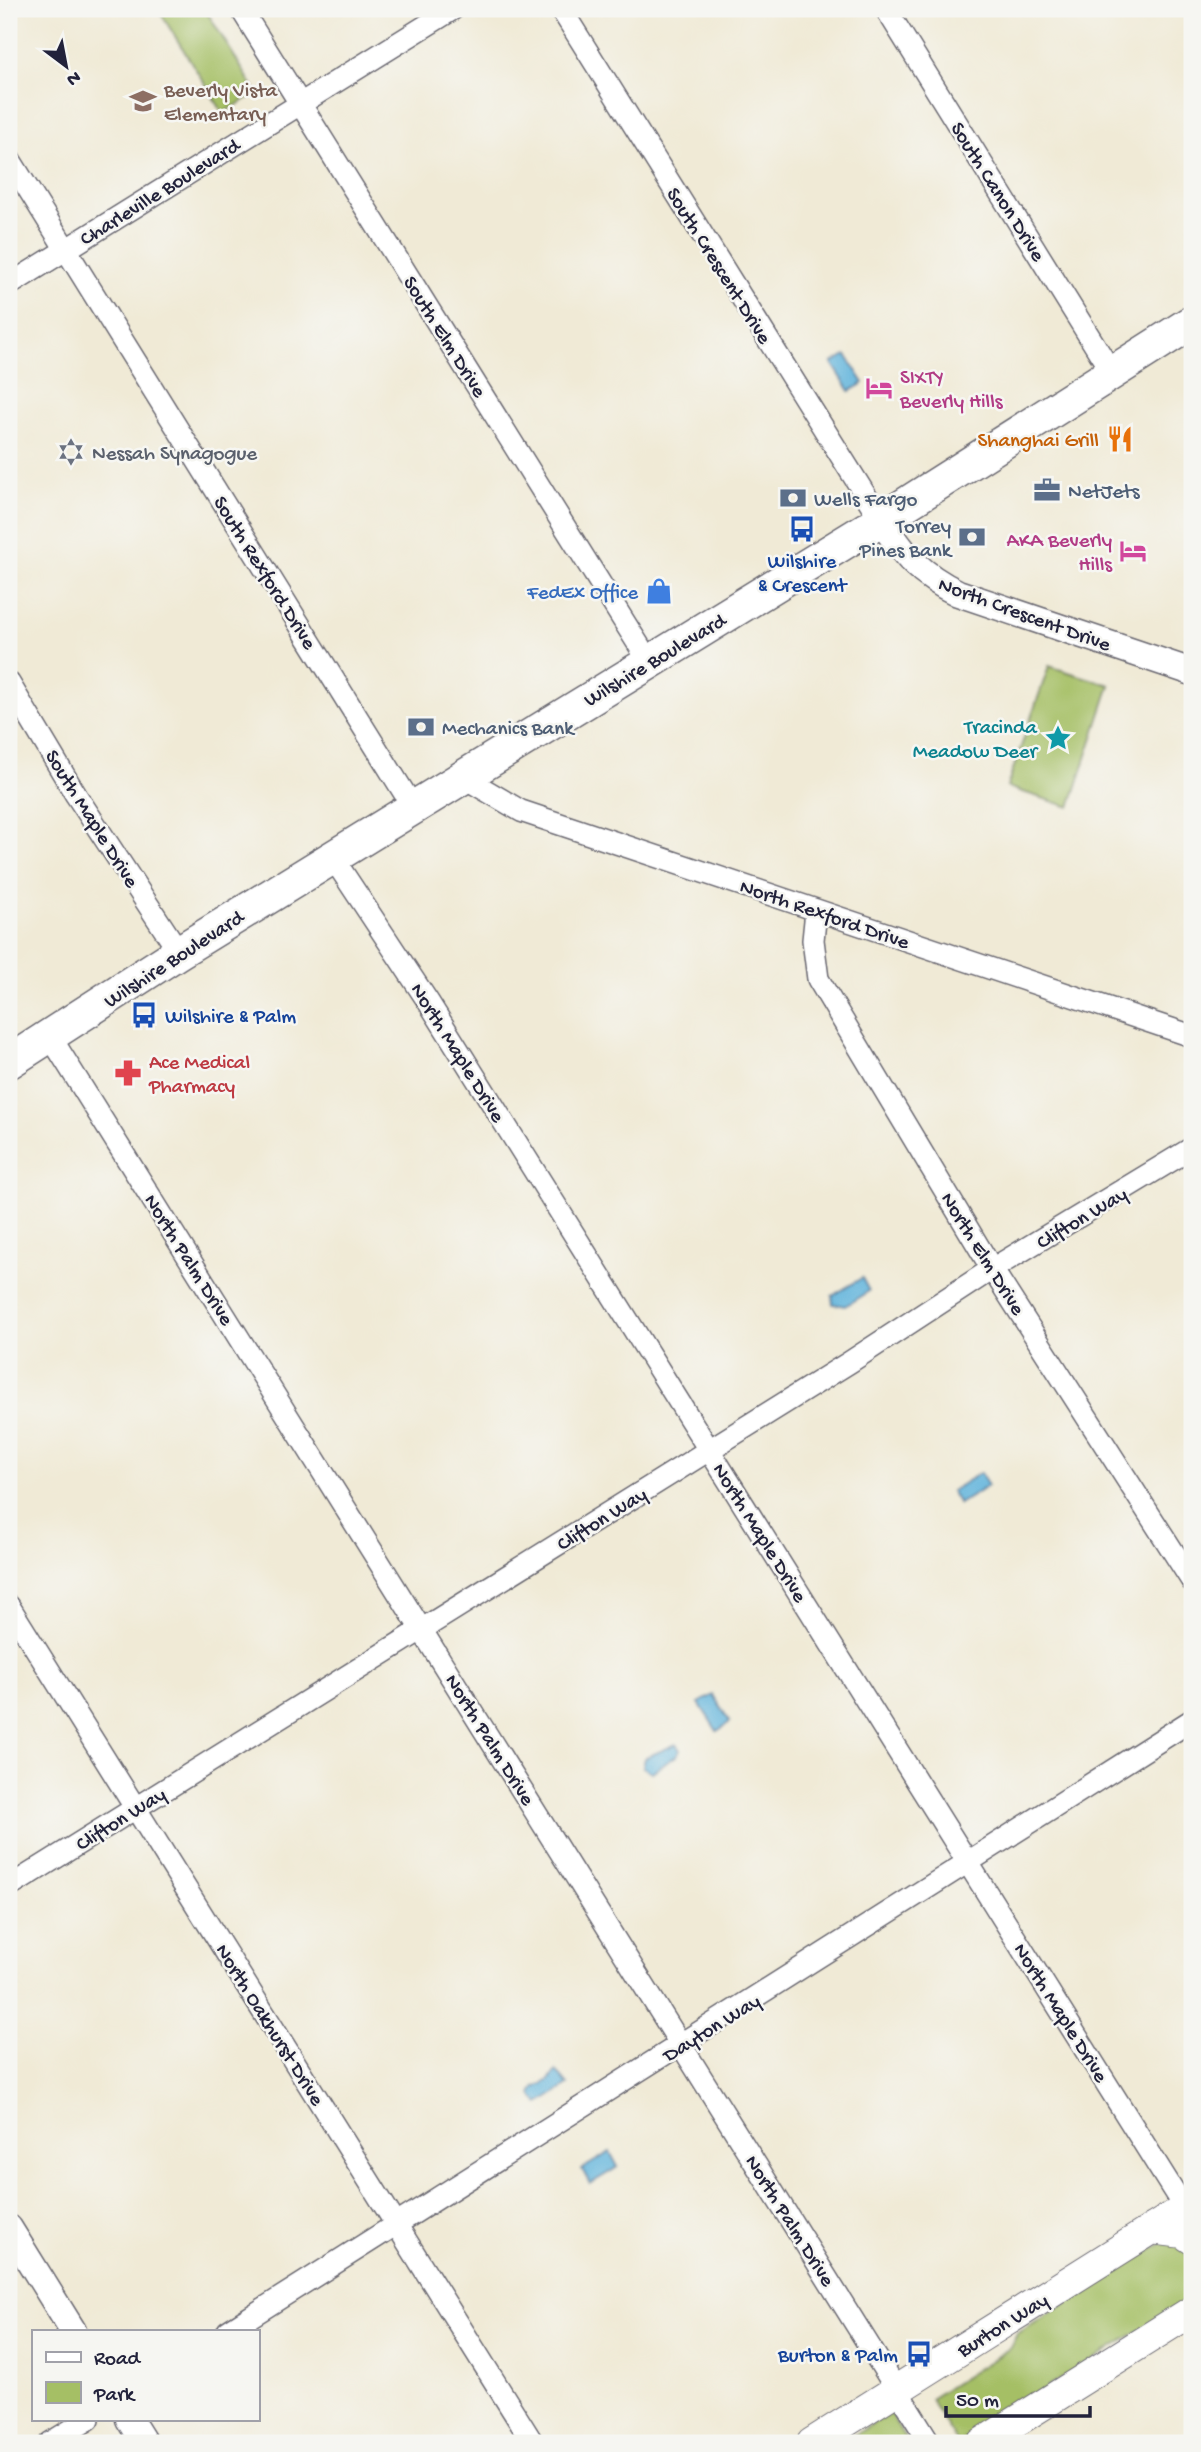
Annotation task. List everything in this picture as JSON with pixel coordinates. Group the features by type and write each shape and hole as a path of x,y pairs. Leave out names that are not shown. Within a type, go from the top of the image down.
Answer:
{"main road":[{"name":"Wilshire Boulevard","path":"9,1062 179,952 881,520 1192,323"},
{"name":"Burton Way","path":"812,2443 1189,2206"},
{"path":"1152,2229 1183,2233 1192,2239"},
{"path":"982,2443 1192,2311"}],"street":[{"name":"South Elm Drive","path":"241,9 650,663"},
{"name":"Charleville Boulevard","path":"9,285 453,9"},
{"name":"South Crescent Drive","path":"561,9 881,520"},
{"name":"South Canon Drive","path":"886,9 1112,373"},
{"name":"South Rexford Drive","path":"9,158 413,807"},
{"name":"North Crescent Drive","path":"881,520 905,556 932,580 958,593 1192,672"},
{"name":"South Maple Drive","path":"9,682 76,795 179,952"},
{"name":"North Rexford Drive","path":"463,777 521,811 1192,1036"},
{"name":"North Maple Drive","path":"333,858 429,1003 968,1863 1189,2206"},
{"name":"North Elm Drive","path":"816,911 813,940 818,979 992,1269 1192,1581"},
{"name":"North Palm Drive","path":"50,1036 930,2443"},
{"name":"Clifton Way","path":"9,1887 422,1630 992,1269 1192,1148"},
{"name":"North Oakhurst Drive","path":"9,1606 533,2443"},
{"name":"Dayton Way","path":"230,2330 1192,1720"},
{"path":"9,2228 72,2330"},
{"path":"50,2443 87,2420"},
{"path":"130,2420 144,2443"}],"green space":[{"path":"158,9 205,9 257,93 223,113"},
{"path":"1049,666 1110,685 1070,807 1007,787"},
{"path":"1164,2242 1192,2250 1192,2298 958,2443 930,2399 1010,2348 1017,2334"},
{"path":"890,2413 908,2443 842,2443"}],"water":[{"path":"846,355 864,383 850,391 832,363"},
{"path":"862,1278 869,1291 845,1306 833,1304 832,1296"},
{"path":"980,1473 988,1486 959,1504 951,1491"},
{"path":"713,1695 730,1722 717,1731 699,1703"},
{"path":"676,1744 680,1750 676,1756 652,1772 643,1767 645,1758"},
{"path":"556,2071 568,2085 539,2104 532,2095 534,2089 549,2080"},
{"path":"610,2152 618,2167 590,2184 582,2169"}],"place":[{"name":"Beverly Vista Elementary","path":"143,101"},
{"name":"SIXTY Beverly Hills","path":"879,388"},
{"name":"Shanghai Grill","path":"1120,439"},
{"name":"Nessah Synagogue","path":"71,452"},
{"name":"NetJets","path":"1047,490"},
{"name":"Wells Fargo","path":"793,498"},
{"name":"Wilshire & Crescent","path":"802,529"},
{"name":"Torrey Pines Bank","path":"972,537"},
{"name":"AKA Beverly Hills","path":"1133,551"},
{"name":"FedEx Office","path":"659,591"},
{"name":"Mechanics Bank","path":"421,727"},
{"name":"Tracinda Meadow Deer","path":"1058,738"},
{"name":"Wilshire & Palm","path":"144,1015"},
{"name":"Ace Medical Pharmacy","path":"128,1073"},
{"name":"Burton & Palm","path":"919,2354"}]}
